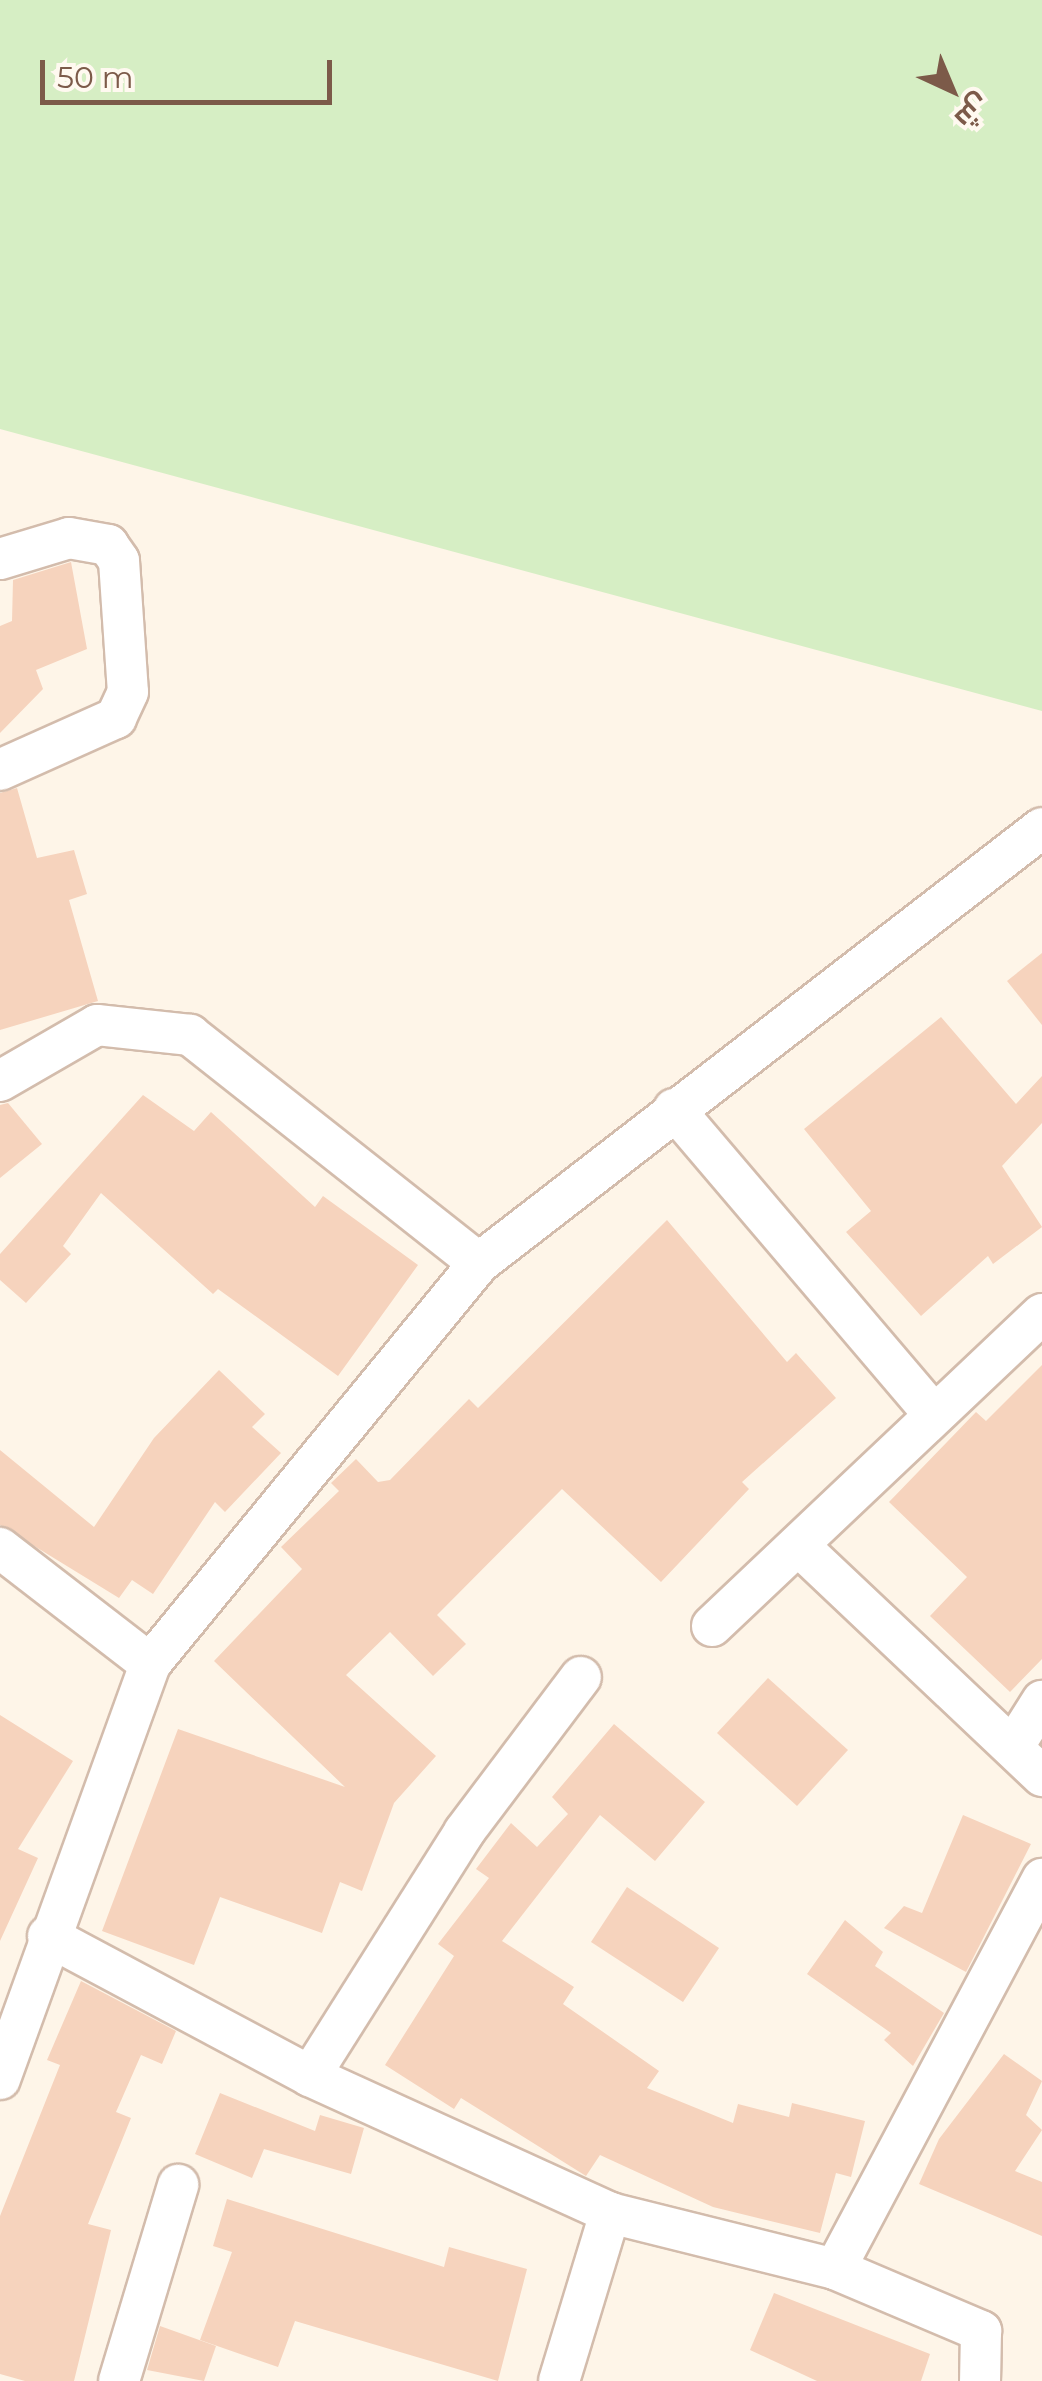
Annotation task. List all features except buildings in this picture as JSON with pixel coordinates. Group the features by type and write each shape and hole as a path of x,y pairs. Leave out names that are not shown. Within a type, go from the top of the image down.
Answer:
{"street":[{"path":"0,559 68,538 108,545 119,561 128,692 116,718 0,770"},
{"path":"0,2079 48,1936 150,1664 479,1263 1042,828"},
{"path":"0,1080 97,1025 190,1035 479,1263"},
{"path":"674,1109 934,1414"},
{"path":"712,1626 1042,1314"},
{"path":"799,1546 1014,1744 1042,1776"},
{"path":"0,1548 150,1664"},
{"path":"310,2076 464,1832 582,1677"},
{"path":"1014,1744 1042,1701"},
{"path":"836,2269 1042,1879"},
{"path":"48,1936 310,2076 610,2213 836,2269 981,2331 980,2381"},
{"path":"119,2381 178,2185"},
{"path":"559,2381 610,2213"}],"green space":[{"path":"0,0 1042,0 1042,711 0,429"}]}
